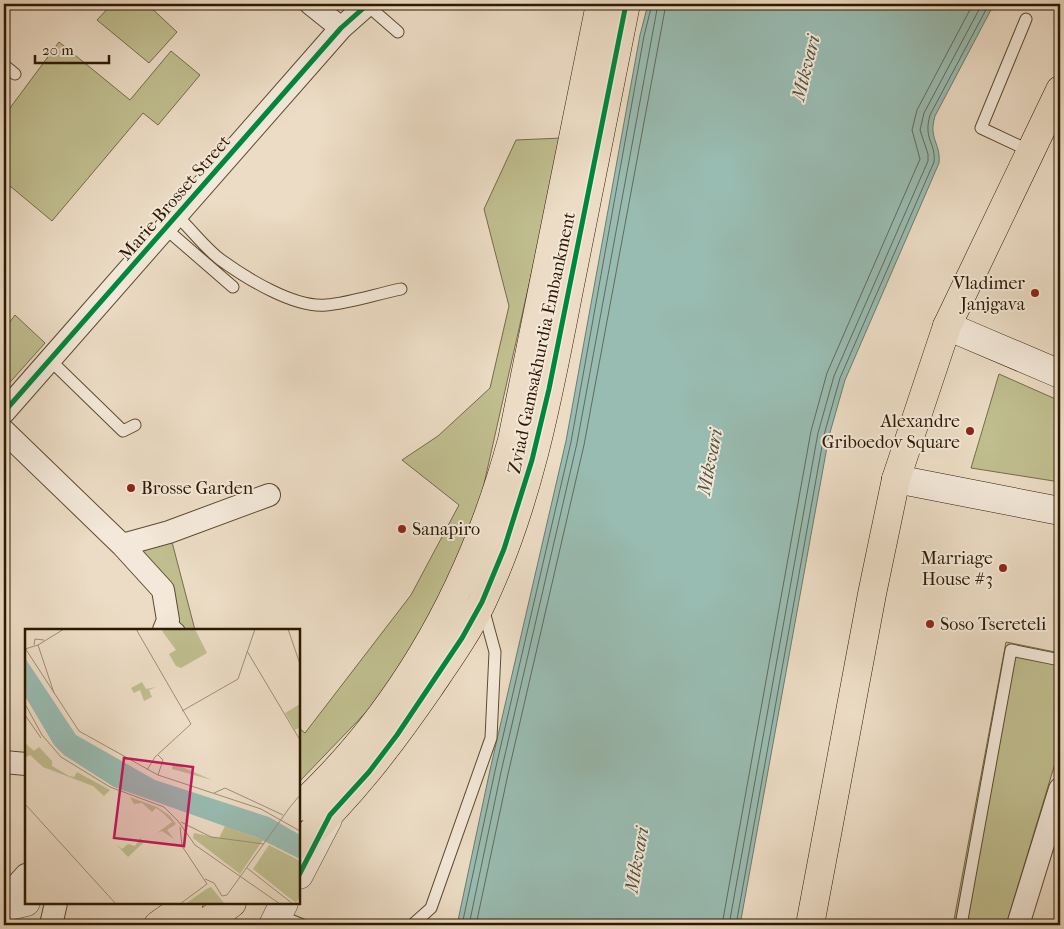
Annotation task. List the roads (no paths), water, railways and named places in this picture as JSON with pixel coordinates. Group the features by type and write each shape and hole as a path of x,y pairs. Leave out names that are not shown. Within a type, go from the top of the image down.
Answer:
{"main road":[{"name":"Zviad Gamsakhurdia Embankment","path":"300,806 353,750 418,660 443,620 481,536 498,491 514,430 600,4"},
{"name":"Zviad Gamsakhurdia Embankment","path":"300,843 330,815 369,772 397,735 453,652 482,602 518,508 550,390 626,4"},
{"path":"810,925 872,594 896,479 947,326 1060,90"},
{"path":"947,326 1060,374"},
{"path":"896,479 1060,511"},
{"path":"300,873 330,815"},
{"path":"4,907 25,902"},
{"path":"158,925 188,904"},
{"path":"203,925 231,904"},
{"path":"4,920 18,925"}],"street":[{"path":"311,4 341,28"},
{"name":"Marie Brosset Street","path":"4,412 23,383 50,360 341,28 367,4"},
{"path":"4,431 122,545 163,590 171,627"},
{"path":"122,545 169,532 269,495"},
{"path":"4,762 25,764"},
{"path":"1018,925 1053,840 1060,789"},
{"path":"4,900 25,876"},
{"path":"51,925 56,904"}],"lane":[{"path":"367,4 398,32"},
{"path":"1026,19 980,128 1030,151"},
{"path":"4,65 15,74"},
{"path":"172,223 233,287"},
{"path":"172,223 252,280 287,297 307,304 325,305 401,289"},
{"path":"50,360 123,431 134,425"},
{"path":"412,925 431,908 491,738 495,652 482,602"},
{"path":"960,925 1011,650 1060,660"},
{"path":"278,914 303,925"}],"water":[{"name":"Mtkvari","path":"648,4 994,4 935,116 933,130 939,163 845,380 829,436 740,925 457,925 490,770 566,441 640,35"}],"place":[{"name":"Vladimer Janjgava","path":"1035,293"},
{"name":"Alexandre Griboedov Square","path":"970,431"},
{"name":"Brosse Garden","path":"131,488"},
{"name":"Sanapiro","path":"402,529"},
{"name":"Marriage House #3","path":"1003,568"},
{"name":"Soso Tsereteli","path":"930,624"}]}
